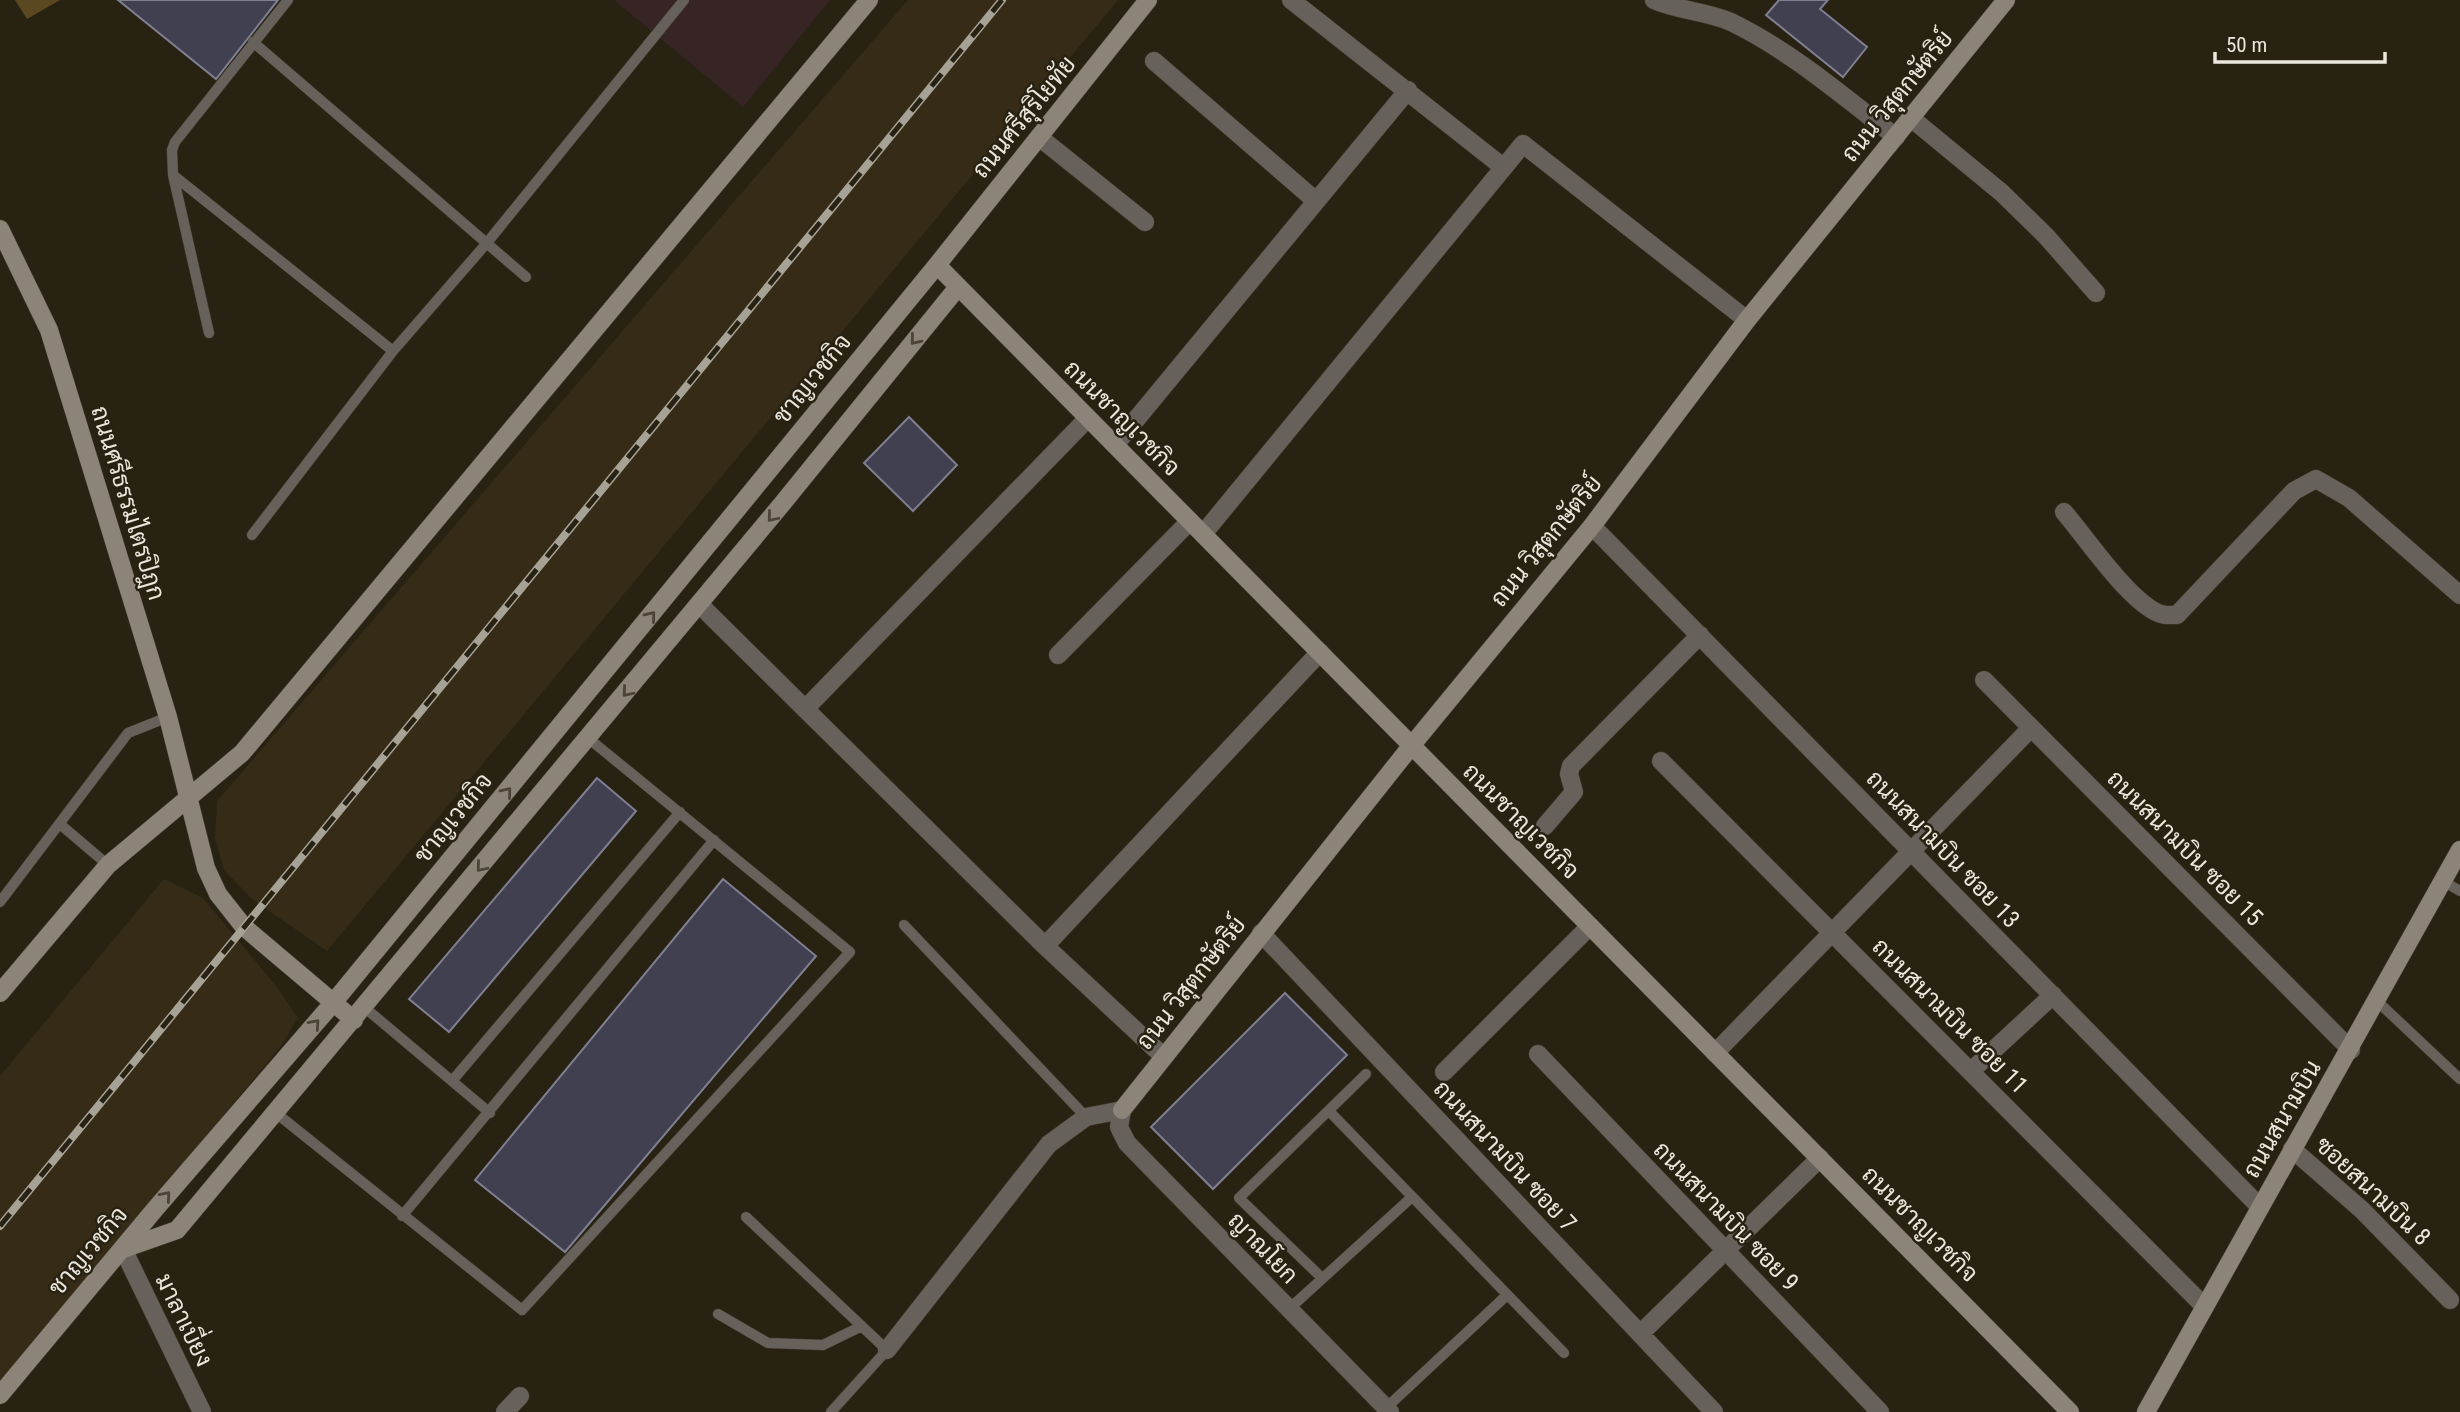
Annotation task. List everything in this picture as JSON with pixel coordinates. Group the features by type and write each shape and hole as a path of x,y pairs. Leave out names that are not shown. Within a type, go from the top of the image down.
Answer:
{"street":[{"path":"0,993 108,865 242,753 869,0"},
{"name":"ถนนศรีสุริโยทัย","path":"937,265 1149,0"},
{"path":"1291,0 1503,167"},
{"path":"1654,0 1716,16 1753,34 1896,137"},
{"name":"ถนน วิสุตกษัตริย์","path":"1122,1110 1412,745 1592,526 1747,320 2006,0"},
{"path":"1154,61 1316,201"},
{"path":"1115,445 1408,90"},
{"path":"1911,118 2002,194 2046,236 2096,293"},
{"path":"1039,137 1145,222"},
{"path":"1203,534 1523,144 1747,320"},
{"name":"ถนนศรีธรรมไตรปิฎก","path":"0,229 49,330 168,717 206,868 218,894 244,926 334,1003 359,1013"},
{"name":"ถนนชาญเวชกิจ","path":"937,265 2070,1412"},
{"name":"ชาญเวชกิจ","path":"0,1395 334,1003 937,265"},
{"path":"123,1248 177,1230 699,604 958,287"},
{"path":"805,709 1088,418"},
{"path":"2064,512 2138,597 2155,612 2177,615 2294,491 2316,480 2349,498 2460,595"},
{"path":"1058,655 1190,521"},
{"name":"ถนนสนามบิน ซอย 13","path":"1592,526 2259,1206"},
{"path":"699,604 1045,946 1163,1056"},
{"path":"1545,826 1574,792 1569,774 1571,766 1700,635"},
{"path":"1045,946 1320,652"},
{"name":"ถนนสนามบิน ซอย 15","path":"1984,680 2351,1050"},
{"path":"1715,1053 2031,728"},
{"name":"ถนนสนามบิน ซอย 11","path":"1661,761 2204,1306"},
{"name":"ถนนสนามบิน","path":"2146,1412 2259,1206 2351,1050 2460,850"},
{"path":"1444,1072 1590,926"},
{"name":"ถนนสนามบิน ซอย 7","path":"1261,933 1714,1412"},
{"path":"1971,1071 2053,995"},
{"name":"ถนนสนามบิน ซอย 9","path":"1538,1054 1880,1412"},
{"path":"887,1350 1049,1144 1086,1117 1122,1110"},
{"name":"ญาณโยก","path":"1122,1110 1119,1127 1127,1143 1388,1410"},
{"name":"ซอยสนามบิน 8","path":"2292,1149 2362,1210 2450,1300"},
{"path":"1640,1334 1820,1158"},
{"name":"มาลาเบี่ยง","path":"123,1248 202,1412"},
{"path":"505,1412 520,1396"}],"lane":[{"path":"209,334 173,175 172,150 175,142 288,0"},
{"path":"252,535 393,351 486,244 684,0"},
{"path":"253,42 526,277"},
{"path":"173,175 393,351"},
{"path":"0,902 61,825 128,733 168,717"},
{"path":"276,1113 522,1310 850,952 588,738"},
{"path":"452,1081 680,812"},
{"path":"61,825 108,865"},
{"path":"402,1216 714,840"},
{"path":"2443,881 2460,891"},
{"path":"904,925 1086,1117"},
{"path":"2377,1001 2460,1079"},
{"path":"359,1013 452,1081 490,1113"},
{"path":"1322,1278 1239,1198 1366,1074"},
{"path":"1329,1111 1564,1353"},
{"path":"1289,1309 1412,1197"},
{"path":"746,1217 887,1350 831,1412"},
{"path":"1388,1410 1507,1294"},
{"path":"718,1314 768,1343 824,1345 862,1326"}],"shaded area":[{"path":"15,0 60,0 27,19"},
{"path":"614,0 830,0 743,107"},
{"path":"908,0 1118,0 327,951 252,899 224,870 215,838 217,801"},
{"path":"164,879 203,898 277,987 298,1018 281,1046 0,1385 0,1076"}],"building":[{"path":"118,0 278,0 216,79"},
{"path":"1779,0 1828,0 1820,9 1867,47 1843,77 1766,15"},
{"path":"909,417 957,465 913,511 864,463"},
{"path":"597,778 636,811 449,1032 409,999"},
{"path":"723,879 816,956 565,1252 475,1180"},
{"path":"1285,993 1347,1055 1213,1189 1151,1127"}],"railway":[{"path":"0,1226 1002,0"}]}
